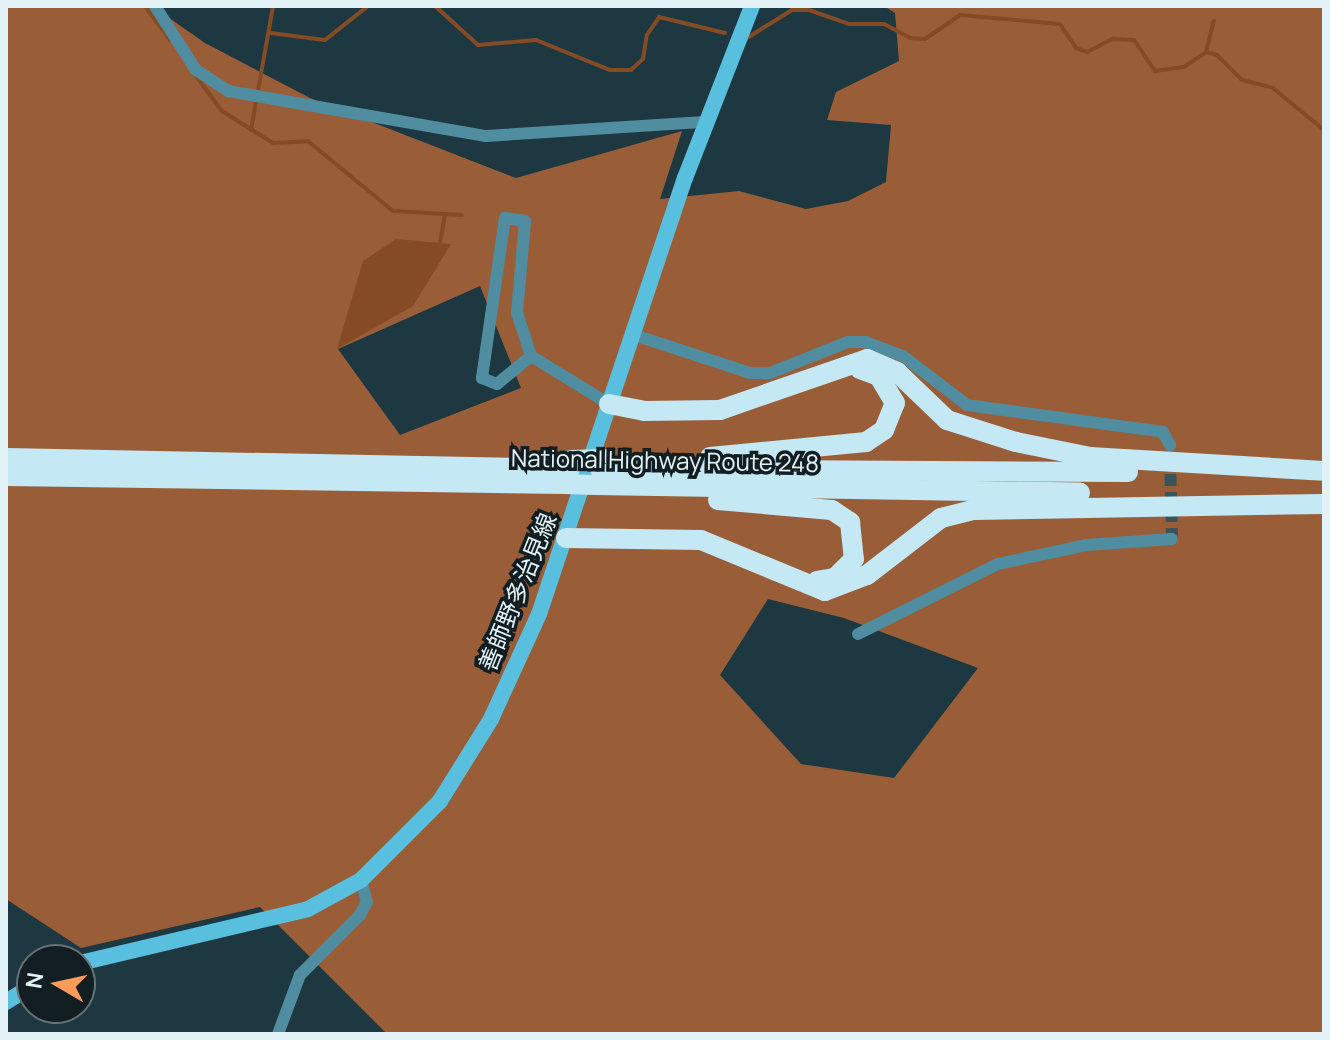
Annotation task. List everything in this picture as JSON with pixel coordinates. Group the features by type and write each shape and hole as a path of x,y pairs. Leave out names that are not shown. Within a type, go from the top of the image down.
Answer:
{"highway":[{"path":"609,404 644,411 720,410 867,359 881,363 947,420 1030,445 1090,457 1324,473"},
{"path":"601,474 845,449 866,442 884,430 895,403 879,376 841,367"},
{"name":"National Highway Route 248","path":"6,458 445,465 601,474 1324,501"},
{"name":"National Highway Route 248","path":"6,476 569,471"},
{"name":"National Highway Route 248","path":"601,474 1324,473"},
{"path":"601,474 643,498 832,510 850,522 854,559 835,578 802,584"},
{"path":"566,538 701,540 802,584 843,588 916,532 974,510 1324,501"}],"main road":[{"name":"善師野多治見線","path":"96,959 269,921 361,880 415,832 471,751 539,614 705,122 752,6"}],"street":[{"path":"155,6 196,70 228,91 486,136 705,122"},
{"path":"531,356 497,384 482,378 505,218 525,221 517,313 531,356 609,404"},
{"path":"631,334 750,373 770,373 839,345 865,342 903,356 967,405 1163,432 1170,445"},
{"path":"858,634 998,564 1087,545 1172,539"},
{"path":"278,1034 300,975 360,915 367,902 361,880"}],"shaded area":[{"path":"6,6 152,6 205,43 310,98 516,178 682,131 660,199 739,191 806,209 848,201 886,182 891,125 827,120 836,92 899,61 895,13 884,6 1324,6 1324,1034 387,1034 260,907 96,945 75,944 6,899","holes":["480,286 521,388 400,435 338,349","768,599 844,618 978,668 894,778 801,764 720,675"]},
{"path":"396,239 451,244 413,306 337,349 363,261"}],"waterway":[{"path":"145,6 170,40"},
{"path":"251,130 273,6"},
{"path":"271,33 325,40 368,6"},
{"path":"435,6 478,45 536,40 610,70 631,70 643,59 647,35 659,17 725,33"},
{"path":"747,38 792,10 809,10 849,24 884,24 910,38 925,39 960,15 1060,24 1076,48 1087,52 1113,39 1134,40 1155,71 1184,67 1206,52 1217,55 1242,80 1273,88 1324,130"},
{"path":"1206,52 1214,21"},
{"path":"196,76 222,111 273,143 308,141 393,211 462,215"},
{"path":"440,243 445,214"}],"tunnel":[{"path":"1170,456 1172,539"}]}
